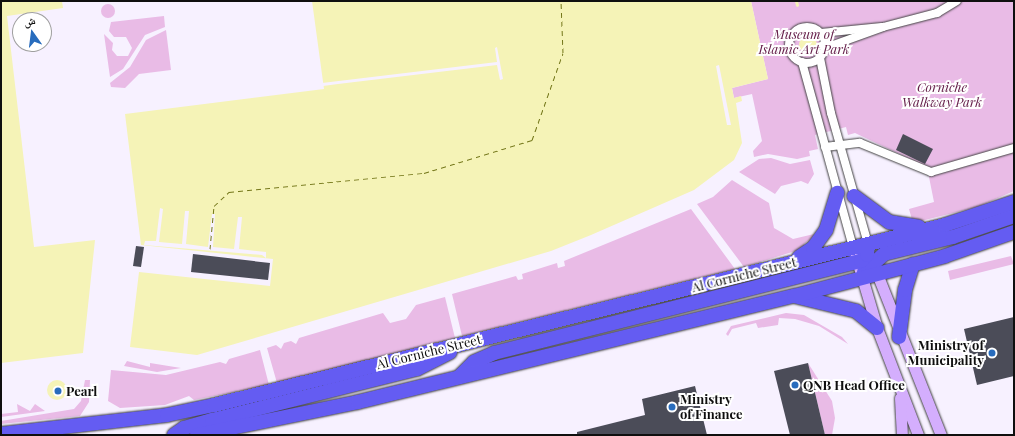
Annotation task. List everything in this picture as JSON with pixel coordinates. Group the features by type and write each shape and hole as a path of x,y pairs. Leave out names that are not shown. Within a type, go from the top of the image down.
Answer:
{"highway":[{"path":"792,262 813,248 826,230 837,193"},
{"path":"854,196 889,222 907,227 945,225"},
{"name":"Al Corniche Street","path":"1,434 167,415 461,345 945,225 1014,202"},
{"path":"197,435 239,430 794,296 861,277 874,267 884,254 953,237 1014,216"},
{"path":"874,267 913,264 975,247 1014,232"},
{"path":"459,377 474,362 494,353 857,262 866,255 868,244"},
{"path":"899,337 905,290 913,264"},
{"path":"794,296 856,311 877,328"},
{"path":"174,435 184,428 212,420 417,369 461,345"}],"street":[{"path":"825,48 883,27 937,13 957,1"},
{"path":"883,27 821,33 804,27 792,34 790,51 802,62 861,277 877,328 918,435"},
{"path":"802,62 811,63 820,58 825,48 821,33"},
{"path":"820,58 839,143 874,267 899,337 941,435"},
{"path":"825,147 839,143 860,143 931,172 1014,148"},
{"path":"899,388 902,435"}],"green space":[{"name":"Corniche Walkway Park","path":"751,1 1014,1 1014,191 977,207 913,223 909,209 934,202 927,167 855,133 848,135 846,127 815,135 818,149 809,151 810,156 797,159 768,154 754,157 753,151 762,141 752,94 734,98 732,88 768,79"},
{"path":"105,4 111,4 115,8 115,14 111,18 105,18 101,14 101,8"},
{"path":"164,16 165,27 145,35 123,69 110,77 104,34 113,43 112,50 117,56 128,56 132,48 126,37 114,37 109,31 111,22"},
{"path":"166,30 171,70 139,74 125,88 111,87 110,83 130,67 146,40"},
{"path":"771,158 790,164 810,160 814,174 808,184 801,181 781,186 775,194 739,172 759,159"},
{"path":"732,180 769,203 774,228 793,239 814,234 805,247 809,240 804,244 805,248 744,267 697,204 713,197"},
{"path":"691,209 735,269 462,336 452,294 516,276 518,280 523,279 522,274 557,263 558,268 565,266 564,261"},
{"path":"1011,256 1014,264 950,280 948,271"},
{"path":"445,297 455,338 277,383 267,348 276,345 281,349 284,343 291,341 296,344 299,338 383,313 390,323 406,319 416,305"},
{"path":"786,313 804,315 842,337 848,344 819,326 795,319 779,318 778,325 758,328 756,323 732,329 728,336 726,334 731,326"},
{"path":"260,350 269,385 194,400 189,396 165,405 120,408 108,401 111,370 166,375 220,362 226,364 229,359"},
{"path":"127,361 150,367 150,363 181,368 157,372 124,366"},
{"path":"808,363 832,401 835,418 832,435 825,435"},
{"path":"85,380 90,380 89,402 80,416 1,424 1,421 74,409 81,401"},
{"path":"17,404 30,411 35,404 45,411 1,417 1,414 18,412"}],"shaded area":[{"path":"1,1 62,1 63,8 35,12 12,12 12,15 7,16 34,247 95,240 83,353 1,363"},
{"path":"312,1 751,1 768,79 732,88 734,98 741,96 742,101 736,103 742,143 734,160 694,190 591,235 551,251 197,355 130,347 139,272 270,286 273,259 141,245 125,114 324,89"},
{"path":"804,36 812,36 817,41 815,52 812,54 804,54 799,49 799,41"},
{"path":"57,380 64,383 67,390 64,397 57,400 50,397 47,390 50,383"}],"pier":[{"path":"497,47 503,79 500,80 497,65 323,86 322,83 497,62 495,48"},
{"path":"719,65 731,125 727,125 716,66"},
{"path":"160,208 163,209 159,242 182,244 185,211 189,211 186,244 208,247 212,214 215,214 213,247 234,249 238,217 242,217 239,249 266,252 266,258 262,255 144,245 145,241 156,241"}],"building":[{"path":"903,134 933,149 925,164 896,150"},
{"path":"136,246 144,247 141,267 133,266"},
{"path":"193,254 270,263 268,280 191,272"},
{"name":"Ministry of Municipality","path":"1014,317 1014,376 977,385 964,329"},
{"name":"QNB Head Office","path":"808,363 825,435 790,435 774,371"},
{"name":"Ministry of Finance","path":"695,386 707,435 577,435 577,432 645,415 642,399"}],"waterway":[{"path":"796,1 797,5"}],"ferry route":[{"path":"210,249 214,206 229,192 424,173 532,140 563,53 561,1"}],"place":[{"name":"Ministry of Municipality","path":"992,353"},
{"name":"QNB Head Office","path":"795,385"},
{"name":"Pearl","path":"58,391"},
{"name":"Ministry of Finance","path":"672,407"}],"park label":[{"name":"Museum of Islamic Art Park","path":"804,42"}]}
